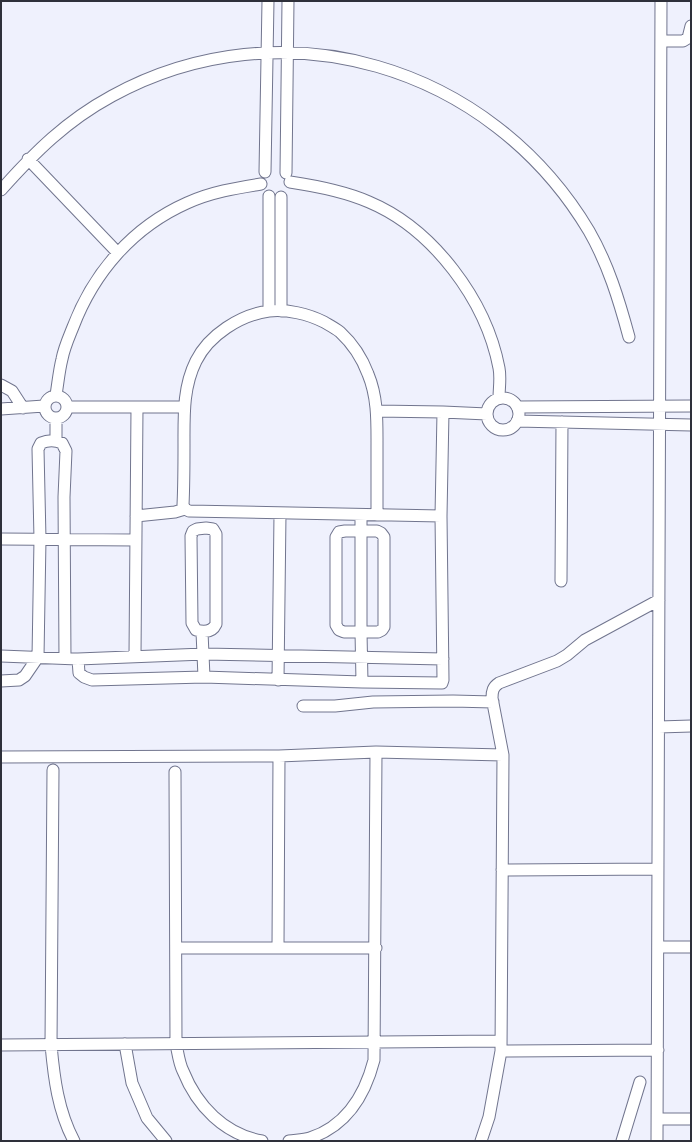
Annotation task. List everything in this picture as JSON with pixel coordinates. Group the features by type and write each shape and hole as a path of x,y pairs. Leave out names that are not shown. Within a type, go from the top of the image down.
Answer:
{"street":[{"path":"268,1 265,172 261,179 261,184 262,189 269,196 277,198 288,191 288,1"},
{"path":"658,1141 661,1"},
{"path":"661,41 683,41 688,38 691,26"},
{"path":"1,190 28,159 56,133 83,113 142,81 173,70 206,61 267,52 288,52 345,59 390,70 421,82 450,96 505,132 529,154 552,178 572,204 589,232 604,261 617,292 629,337"},
{"path":"28,159 117,252"},
{"path":"265,172 270,169 278,168 288,177 342,192 370,202 397,217 424,237 445,259 464,284 482,317 493,345 499,369 499,398"},
{"path":"56,395 62,358 79,309 91,287 117,252 142,230 164,215 187,203 212,194 261,184"},
{"path":"269,196 269,311"},
{"path":"281,196 281,311"},
{"path":"186,509 183,505 184,407 188,380 197,360 210,341 227,327 247,317 269,311 281,311 302,313 339,331 359,354 369,375 377,411 377,515"},
{"path":"1,385 12,391 23,408"},
{"path":"56,395 64,398 67,407 64,415 56,418 48,415 44,406 48,398 56,395"},
{"path":"517,422 517,407 510,399 499,398 490,404 487,414 488,420 492,425 502,430 508,429 517,422 691,425"},
{"path":"1,409 44,406"},
{"path":"517,407 691,406"},
{"path":"67,407 184,407"},
{"path":"135,656 137,408"},
{"path":"377,411 487,414"},
{"path":"78,659 79,673 92,680 204,677 442,683 441,516 443,412"},
{"path":"56,418 56,441"},
{"path":"561,581 562,422"},
{"path":"1,681 19,680 25,676 38,657 40,539 38,450 41,443 46,441 56,441 62,443 66,451 65,658"},
{"path":"136,516 175,512 186,509 189,511 280,514 441,516"},
{"path":"205,511 206,528"},
{"path":"278,680 280,514"},
{"path":"361,515 362,682"},
{"path":"197,528 206,528 213,528 216,534 216,624 212,630 202,632 196,630 192,623 191,536 193,531 197,528"},
{"path":"361,531 377,531 384,537 384,627 378,632 344,632 339,630 336,625 336,537 339,532 361,531"},
{"path":"1,539 136,540"},
{"path":"481,1141 489,1118 501,1046 503,755 492,692 494,687 499,683 557,661 585,640 659,600"},
{"path":"202,632 204,677"},
{"path":"1,656 78,659 204,654 443,659"},
{"path":"303,706 335,706 373,702 493,702"},
{"path":"659,726 691,726"},
{"path":"1,757 279,756 376,752 503,755"},
{"path":"289,1141 310,1138 326,1130 353,1108 363,1093 370,1077 374,1060 376,948 376,752"},
{"path":"278,948 279,756"},
{"path":"53,770 51,1044 54,1075 60,1104 74,1141"},
{"path":"175,772 176,1044 182,1070 200,1102 214,1118 231,1130 250,1139 262,1141"},
{"path":"502,870 658,869"},
{"path":"176,948 376,948"},
{"path":"658,948 691,948"},
{"path":"1,1045 375,1043 658,1050"},
{"path":"125,1044 132,1083 147,1118 166,1141"},
{"path":"622,1141 640,1082"},
{"path":"658,1118 691,1119"}]}
